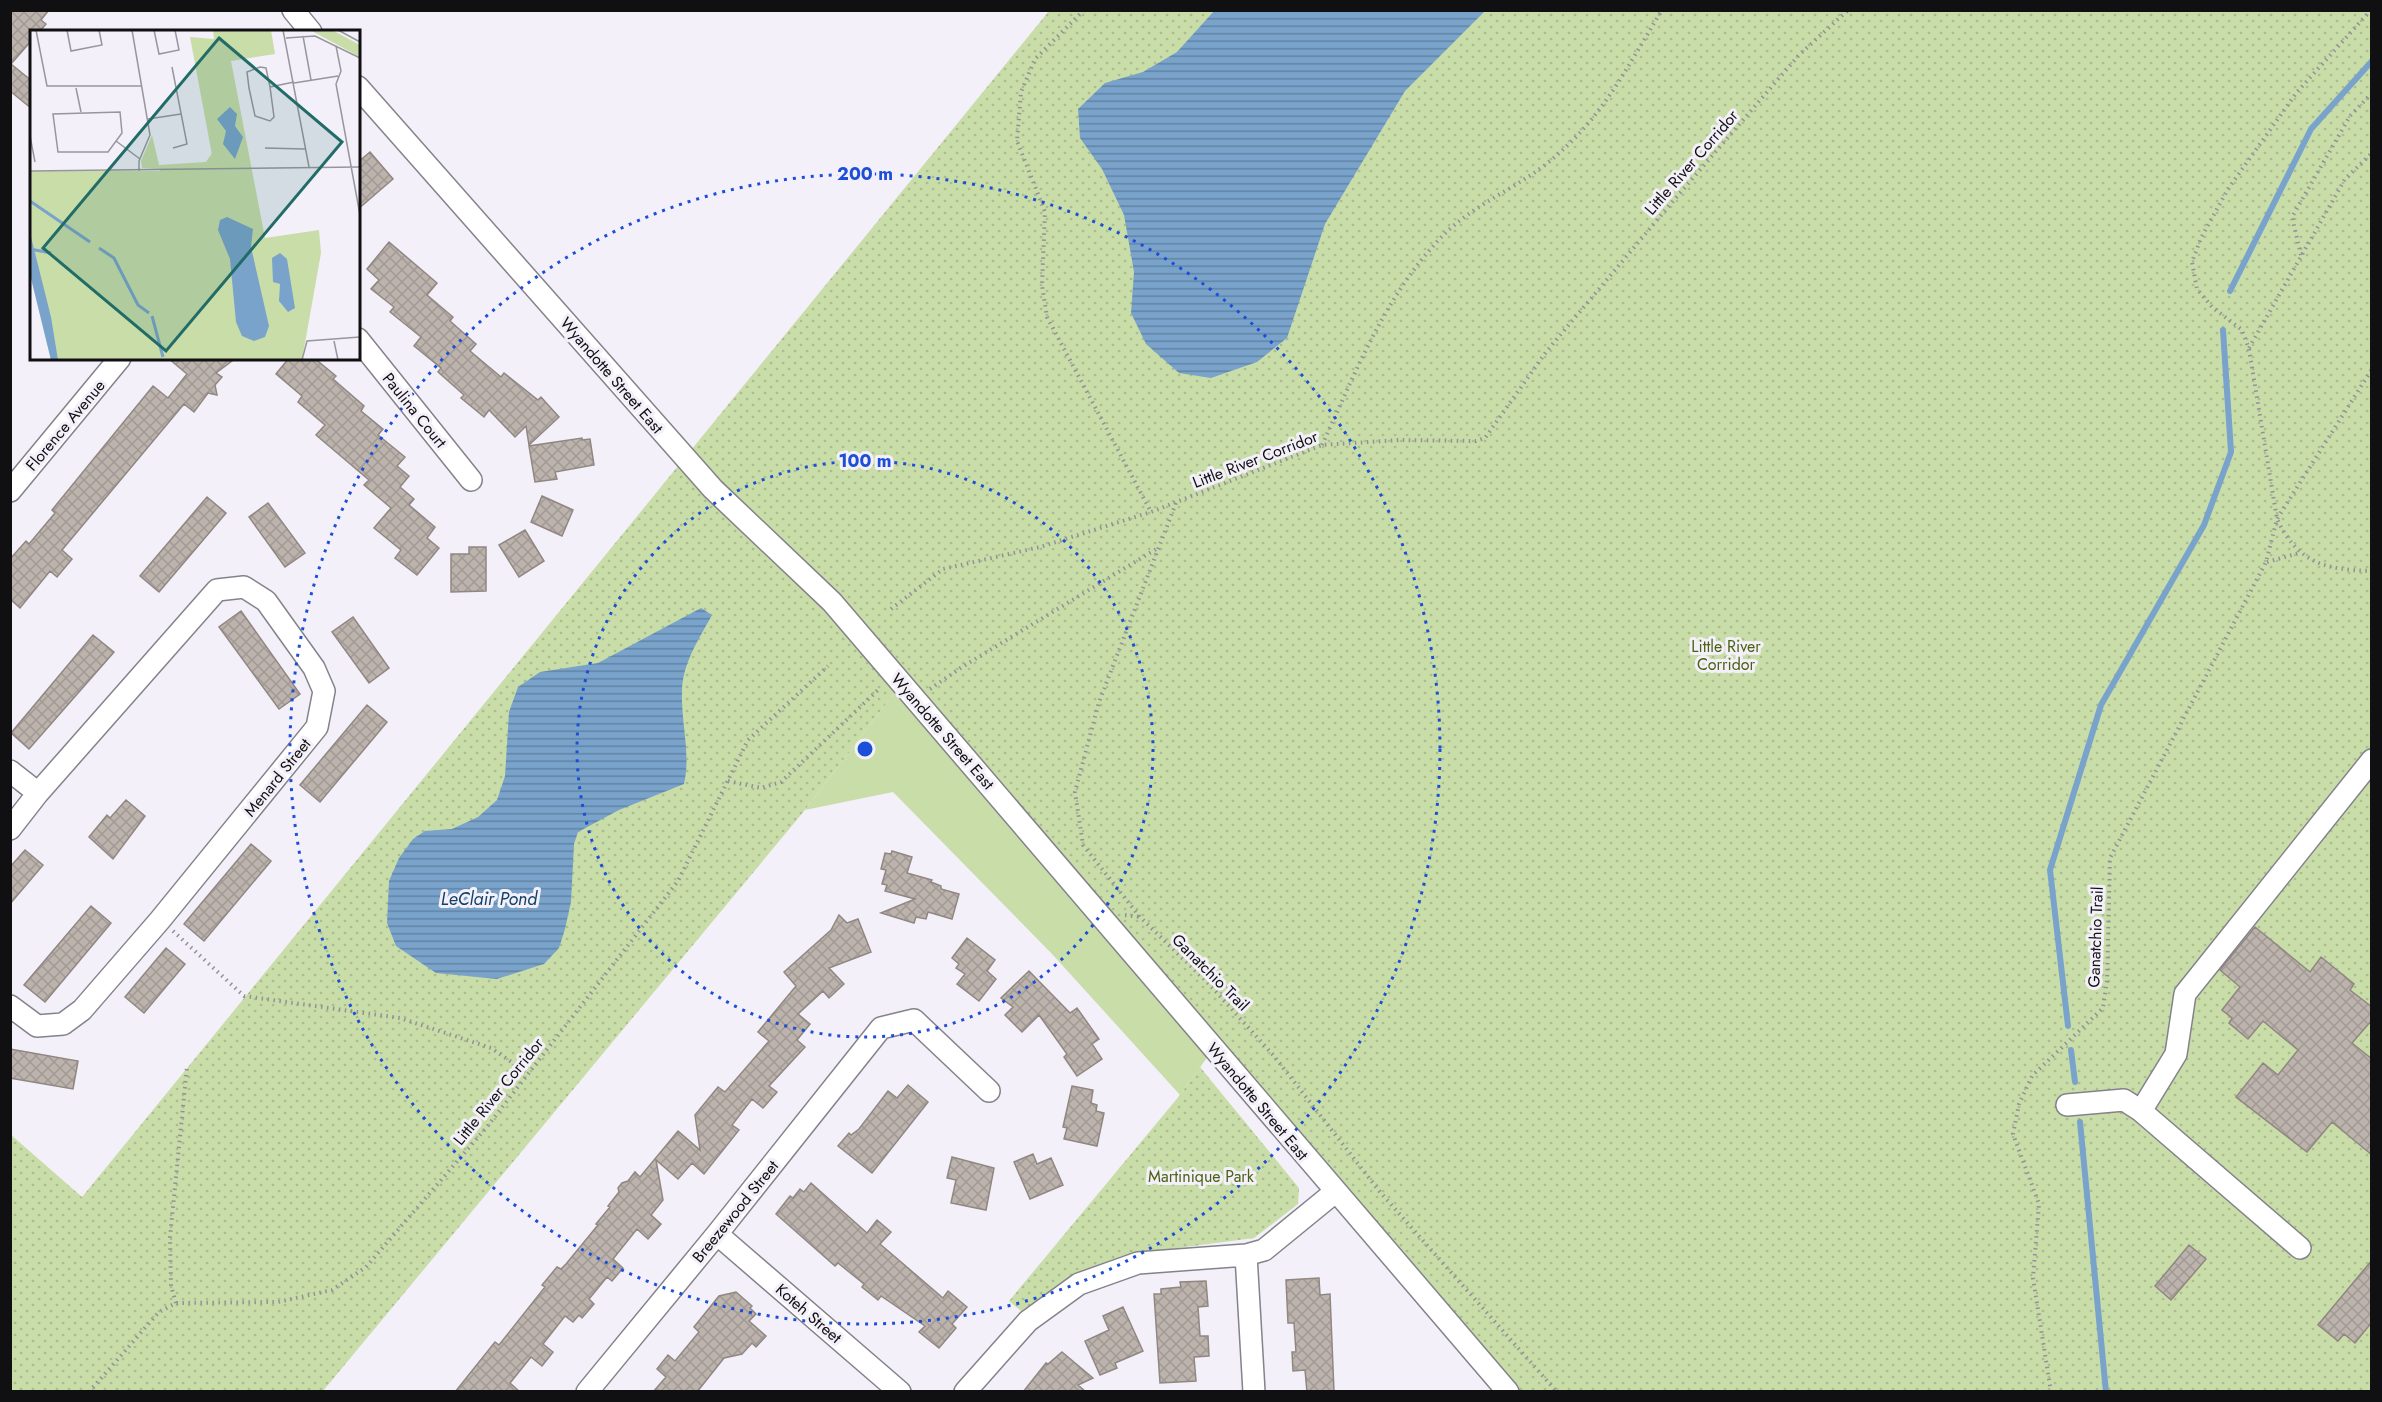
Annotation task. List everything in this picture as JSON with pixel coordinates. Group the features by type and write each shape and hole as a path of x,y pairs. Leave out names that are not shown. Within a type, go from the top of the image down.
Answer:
{"street":[{"path":"294,10 309,30"},
{"name":"Wyandotte Street East","path":"360,89 713,489 832,602 1508,1392"},
{"name":"Paulina Court","path":"360,341 471,480"},
{"name":"Florence Avenue","path":"10,491 118,360"},
{"name":"Menard Street","path":"10,829 38,793 217,590 243,587 266,601 314,668 324,691 317,728 160,920 82,1010 63,1024 38,1026 10,1006"},
{"path":"2141,1111 2176,1054 2185,994 2372,760"},
{"path":"10,771 38,793"},
{"name":"Breezewood Street","path":"587,1392 717,1234 881,1028 914,1020 989,1091"},
{"path":"2067,1106 2124,1100 2141,1111 2300,1248"},
{"path":"965,1392 1028,1321 1079,1284 1138,1263 1246,1255 1264,1250 1335,1192"},
{"name":"Koteh Street","path":"717,1234 900,1392"},
{"path":"1246,1255 1254,1392"}],"path":[{"path":"1084,10 1035,59 1021,92 1017,141 1045,212 1042,285 1047,317 1151,512"},
{"path":"1322,445 1378,326 1406,282 1435,243 1472,209 1544,166 1580,134 1616,89 1662,10"},
{"name":"Little River Corridor","path":"891,609 943,570 1040,548 1151,512 1322,445 1399,440 1476,441 1485,438 1546,352 1668,207 1800,55 1848,10"},
{"path":"2371,10 2297,92 2228,189 2201,238 2192,262 2197,289 2212,307 2242,330 2248,349 2277,519 2288,541 2299,553 2320,562 2350,570 2372,571"},
{"path":"2301,255 2292,217 2350,116 2372,93"},
{"path":"2248,349 2345,179 2372,153"},
{"path":"2277,519 2372,369"},
{"name":"Ganatchio Trail","path":"1176,502 1099,702 1075,792 1083,845 1140,917 1210,985 1274,1056 1380,1192 1557,1392"},
{"name":"Ganatchio Trail","path":"2051,1392 2033,1278 2039,1204 2013,1134 2019,1104 2032,1076 2103,1008 2107,981 2110,858 2266,562 2277,519"},
{"path":"930,689 962,667 1159,547"},
{"path":"2266,562 2299,553"},
{"name":"Little River Corridor","path":"176,1303 278,1302 332,1290 366,1267 529,1074 678,881 748,740 828,666"},
{"path":"728,780 761,788 781,782 878,690"},
{"path":"1122,915 1140,917"},
{"path":"160,920 244,996 400,1018 491,1048 529,1074"},
{"path":"89,1392 159,1312 176,1303 171,1286 170,1237 188,1067"}],"green space":[{"name":"Little River Corridor","path":"1049,11 2371,11 2371,1391 1508,1391 902,683 805,810 323,1391 11,1391 10,1134 82,1197"},
{"path":"902,683 1214,1048 1180,1095 1053,955 893,792 805,810"},
{"name":"Martinique Park","path":"1200,1067 1299,1188 1298,1204 1254,1238 1125,1255 1083,1270 1021,1311 1009,1301 1180,1095"}],"water":[{"path":"1214,11 1485,11 1405,91 1325,224 1287,338 1257,362 1211,378 1179,373 1146,344 1131,313 1134,272 1124,215 1102,169 1080,138 1078,109 1105,83 1143,72 1177,52"},
{"name":"LeClair Pond","path":"701,608 712,615 692,652 683,682 682,704 686,750 684,784 619,810 578,832 574,844 571,902 559,948 544,964 497,979 436,973 396,946 387,923 389,881 399,858 413,839 425,831 452,829 478,817 497,800 505,776 509,712 518,687 540,672 598,663"}],"building":[{"path":"10,10 49,10 41,20 46,24 41,30 30,30 30,42 11,64 30,79 30,107 10,91"},
{"path":"370,152 393,179 360,207 360,160"},
{"path":"389,242 437,283 427,295 453,317 450,321 476,344 470,351 501,377 504,373 538,400 541,397 559,417 529,445 526,426 515,437 489,410 484,417 461,398 464,395 438,372 441,368 414,346 421,337 390,312 394,307 371,289 379,280 367,269"},
{"path":"170,360 233,360 216,373 222,377 215,385 217,395 208,393 194,412 184,404 62,550 72,559 57,577 50,571 20,608 10,599 10,559 26,541 29,544 55,513 52,510 153,386 168,398 187,374"},
{"path":"287,360 316,360 336,376 333,379 364,406 361,411 383,429 378,435 405,457 397,466 409,476 400,487 414,499 409,505 435,527 427,538 439,548 417,575 395,558 401,550 374,528 391,508 364,485 369,480 316,435 325,425 298,402 302,396 276,374"},
{"path":"582,438 582,440 590,439 594,465 555,472 557,479 535,482 529,446"},
{"path":"542,496 573,510 562,536 531,522"},
{"path":"207,497 226,513 159,592 140,576"},
{"path":"268,503 305,553 285,567 249,517"},
{"path":"525,530 544,561 519,577 499,545"},
{"path":"469,547 486,547 486,591 451,592 451,554 469,554"},
{"path":"241,611 300,694 279,709 219,627"},
{"path":"353,617 389,668 369,683 332,632"},
{"path":"93,635 114,652 29,749 11,733"},
{"path":"367,705 387,722 320,802 300,785"},
{"path":"126,800 145,816 113,859 89,837 107,815 110,818"},
{"path":"251,844 271,861 204,941 184,924"},
{"path":"25,850 43,865 10,904 10,867"},
{"path":"892,851 912,857 907,873 932,880 931,882 941,886 941,889 959,894 952,919 928,912 926,919 916,917 914,923 881,913 915,899 885,891 887,885 882,884 886,870 881,869 885,853 891,854"},
{"path":"91,906 111,923 45,1002 24,985"},
{"path":"839,915 847,923 858,919 871,952 829,968 844,984 829,998 823,991 798,1014 810,1024 797,1040 805,1047 769,1086 777,1092 763,1108 752,1099 732,1125 739,1130 704,1174 692,1163 678,1179 656,1160 663,1200 651,1215 661,1224 648,1239 637,1229 613,1259 623,1268 612,1281 607,1277 589,1299 594,1304 582,1318 579,1315 573,1322 565,1316 543,1344 553,1352 542,1366 531,1357 510,1383 520,1392 455,1392 495,1342 499,1345 545,1287 542,1285 557,1267 561,1269 566,1264 598,1225 596,1224 610,1207 608,1206 619,1192 618,1188 622,1183 628,1181 635,1172 640,1177 678,1131 700,1150 695,1115 718,1087 725,1092 769,1041 758,1032 796,986 784,972 831,930"},
{"path":"2255,927 2310,972 2321,957 2354,984 2350,990 2372,1007 2372,1020 2352,1043 2372,1059 2372,1155 2332,1122 2307,1152 2236,1097 2263,1063 2278,1075 2298,1050 2263,1021 2248,1039 2229,1023 2232,1018 2222,1010 2240,987 2220,970"},
{"path":"967,938 995,960 987,971 996,979 979,1001 957,984 965,974 956,968 959,964 952,958"},
{"path":"166,948 185,964 144,1013 125,997"},
{"path":"1029,971 1070,1013 1077,1008 1099,1039 1092,1044 1102,1059 1077,1076 1064,1057 1067,1054 1039,1015 1022,1032 1005,1015 1013,1007 1001,998"},
{"path":"10,1049 78,1061 73,1089 10,1078"},
{"path":"908,1085 928,1102 872,1173 838,1146 849,1133 851,1135 859,1129 888,1091 897,1098"},
{"path":"1072,1086 1093,1090 1091,1103 1097,1105 1096,1111 1104,1113 1097,1146 1064,1139 1067,1128 1063,1127"},
{"path":"1033,1154 1037,1164 1051,1158 1063,1185 1030,1199 1014,1162"},
{"path":"952,1157 994,1168 986,1210 951,1203 956,1180 947,1178"},
{"path":"811,1183 867,1233 877,1220 891,1232 880,1244 943,1298 948,1291 967,1307 952,1324 956,1328 939,1348 919,1332 925,1326 881,1296 878,1300 862,1287 864,1284 838,1263 835,1266 776,1214 790,1196 793,1198 800,1189 804,1192"},
{"path":"2189,1245 2206,1259 2171,1300 2155,1286"},
{"path":"2372,1260 2372,1322 2355,1343 2344,1334 2338,1341 2318,1325"},
{"path":"1319,1278 1320,1295 1330,1294 1334,1392 1307,1392 1305,1370 1293,1371 1292,1352 1296,1352 1294,1323 1288,1323 1286,1280"},
{"path":"1206,1281 1208,1306 1198,1307 1200,1336 1208,1336 1209,1356 1194,1357 1196,1381 1160,1383 1154,1294 1161,1294 1161,1289 1181,1287 1180,1282"},
{"path":"736,1292 752,1306 750,1308 756,1314 749,1321 766,1336 756,1347 752,1343 742,1354 724,1358 697,1392 653,1392 666,1377 657,1369 668,1355 675,1361 699,1332 694,1327 719,1296"},
{"path":"1123,1307 1143,1351 1115,1363 1117,1368 1100,1375 1085,1341 1109,1330 1103,1316"},
{"path":"1062,1352 1093,1378 1078,1385 1086,1392 1023,1392 1046,1363 1048,1364"}],"waterway":[{"path":"2230,291 2311,129 2372,61"},
{"path":"2068,1026 2050,870 2101,705 2204,525 2231,452 2223,330"},
{"path":"2071,1050 2075,1082"},
{"path":"2080,1122 2106,1392"}]}
